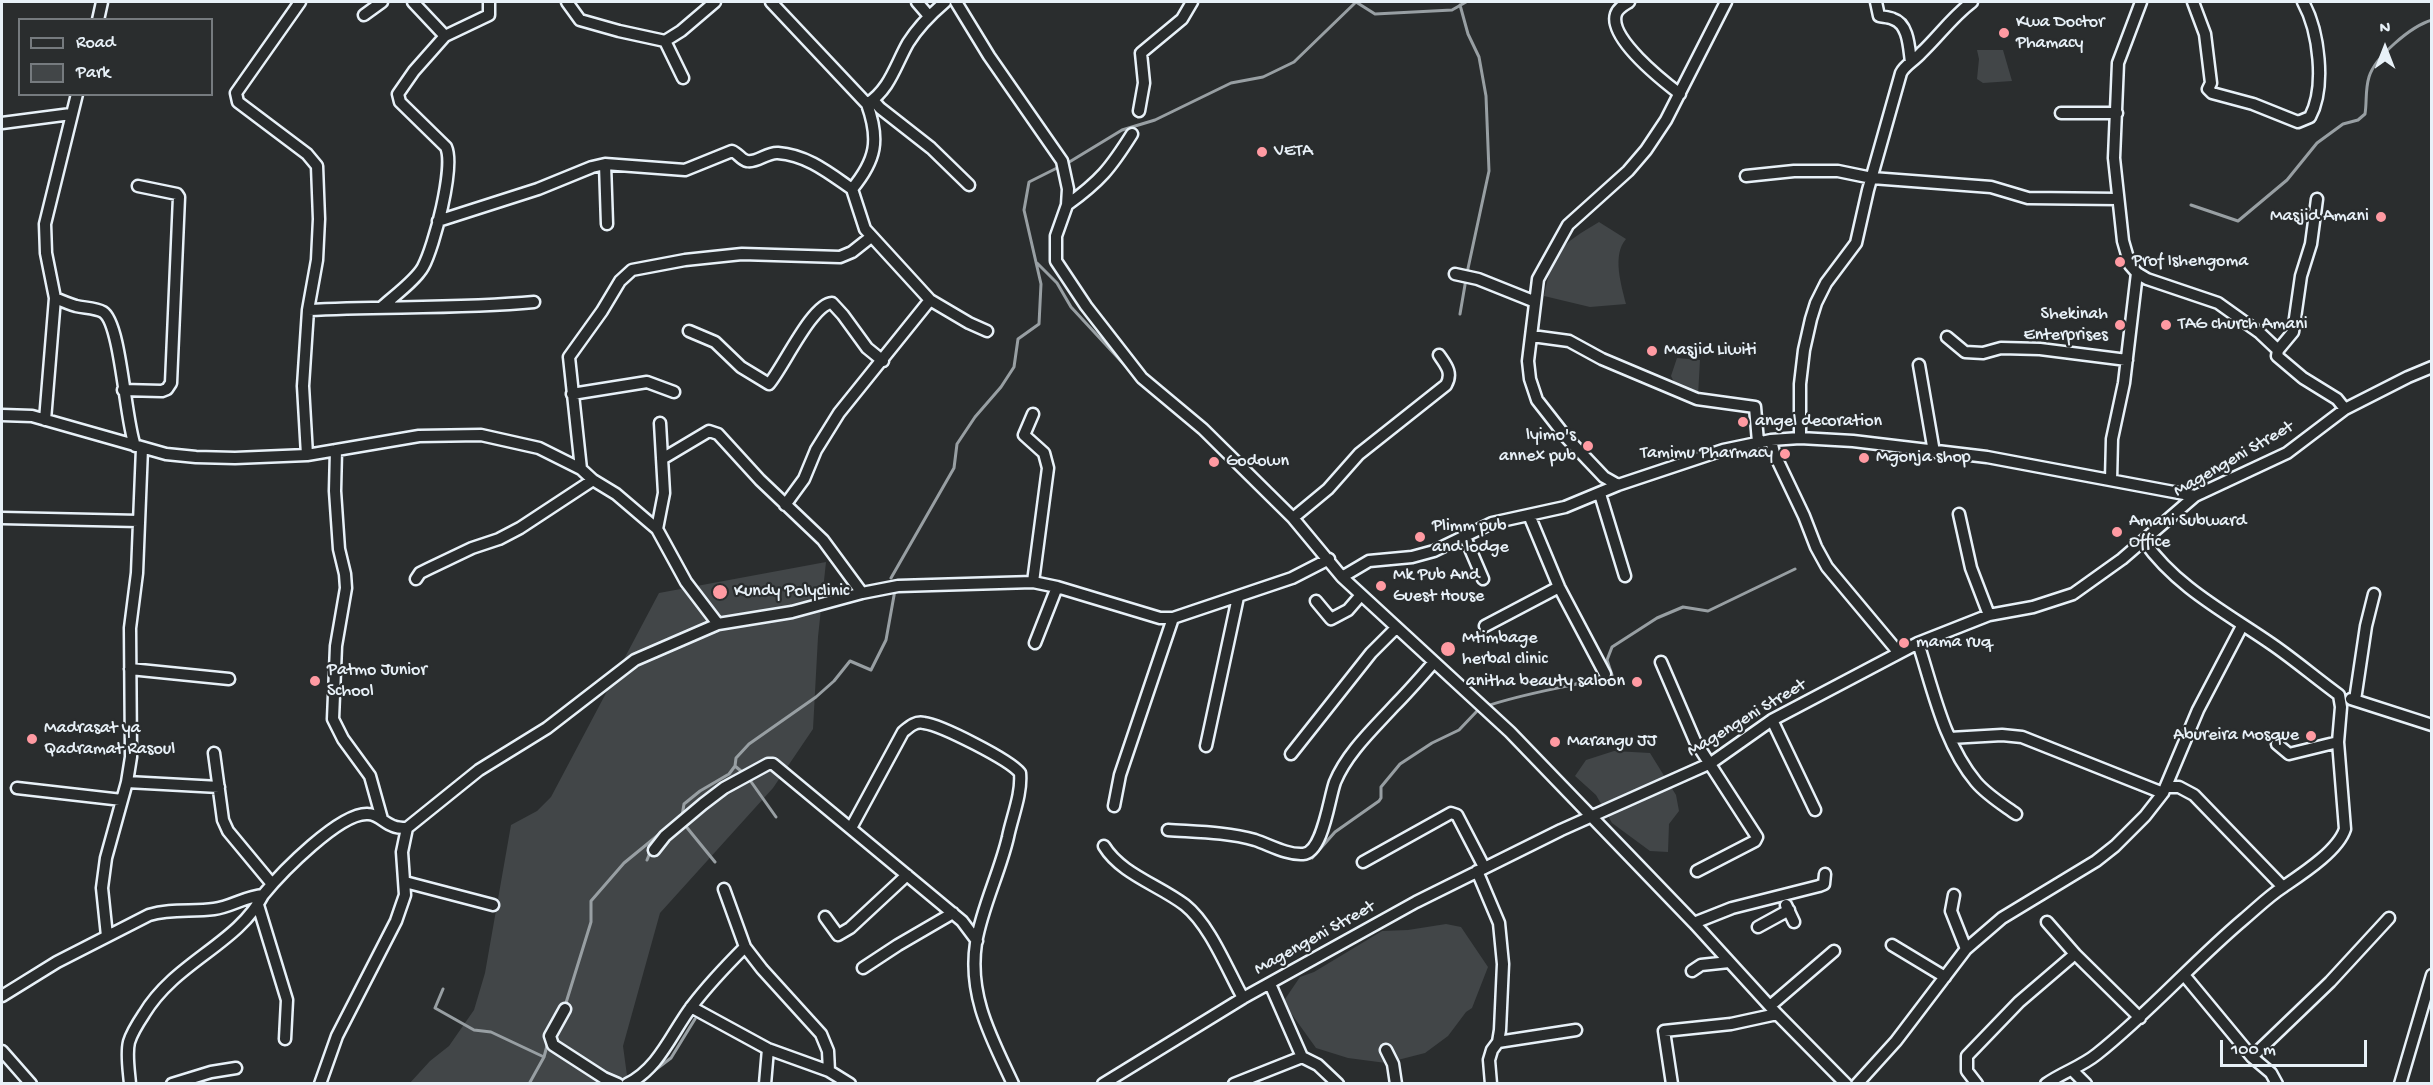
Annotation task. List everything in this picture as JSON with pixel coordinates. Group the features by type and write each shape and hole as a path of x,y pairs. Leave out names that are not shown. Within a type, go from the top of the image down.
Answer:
{"street":[{"path":"98,18 102,2"},
{"path":"300,2 236,93 238,102 307,154 317,166 319,219 317,260 308,310 303,386 307,455"},
{"path":"364,15 382,2"},
{"path":"413,2 445,36"},
{"path":"383,306 423,268 438,221 450,167 449,154 439,139 400,102 398,94 414,71 445,36 489,15 488,2"},
{"path":"567,2 580,20 665,41 681,31 715,2"},
{"path":"774,2 870,102 931,148 969,185"},
{"path":"917,2 929,16"},
{"path":"870,102 883,92 908,43 929,16 945,2"},
{"path":"956,2 988,56 1062,161 1067,179 1067,205 1056,236 1056,261 1086,306 1142,378 1203,429 1293,518 1329,559 1342,578 1510,732 1589,817 1694,923 1840,1082"},
{"path":"1139,111 1144,83 1141,52 1182,19 1192,2"},
{"path":"1629,2 1616,12 1618,28 1641,62 1680,94"},
{"path":"1618,485 1604,477 1566,437 1537,400 1530,379 1528,361 1532,336 1533,301 1538,279 1568,225 1628,171 1647,150 1680,94 1684,80 1726,2"},
{"path":"1876,2 1879,16 1893,18 1901,23 1905,31 1911,62"},
{"path":"1800,438 1800,384 1804,350 1815,303 1826,283 1856,243 1901,73 1904,67 1922,53 1951,19 1972,2"},
{"path":"2141,2 2118,63 2114,158 2123,241 2130,265 2137,273 2218,303 2260,333 2278,350"},
{"path":"2193,2 2205,34 2211,83 2208,89 2212,93 2253,104 2298,122 2310,117 2319,94 2312,23 2303,2"},
{"path":"665,41 683,78"},
{"path":"45,420 55,298 46,253 45,224 76,96"},
{"path":"852,189 866,172 876,143 870,102"},
{"path":"2061,113 2117,113"},
{"path":"2,123 71,114"},
{"path":"1067,205 1097,183 1132,134"},
{"path":"438,221 538,189 592,166 605,164 685,170 732,151 749,161 768,154 780,153 800,157 818,165 852,189 865,229 930,300 987,331"},
{"path":"605,164 608,224"},
{"path":"1746,176 1794,171 1838,171 1872,178 1991,187 2028,198 2118,199"},
{"path":"123,390 162,391 167,389 171,383 179,197 177,194 138,186"},
{"path":"2317,199 2312,244 2301,276 2293,332 2278,350 2277,356 2282,362 2337,399 2345,409"},
{"path":"581,470 569,361 572,351 602,311 620,281 632,270 685,260 742,254 840,257 852,252 871,237"},
{"path":"2110,480 2112,440 2127,360 2137,273"},
{"path":"1455,274 1478,279 1533,301"},
{"path":"55,298 73,306 101,311 110,318 116,338 129,431 139,447 137,573 130,628 132,741 128,782 106,858 102,888 107,936"},
{"path":"785,505 804,479 816,450 839,413 930,300"},
{"path":"308,310 534,302"},
{"path":"689,331 715,342 741,367 769,384 802,331 824,304 832,303 867,348 883,361"},
{"path":"1532,336 1569,341 1602,359 1696,399 1755,407 1758,442"},
{"path":"1947,337 1965,352 1983,353 2001,348 2040,349 2127,360"},
{"path":"1293,518 1328,489 1359,454 1446,385 1450,378 1449,371 1439,355"},
{"path":"1919,365 1934,452"},
{"name":"Magengeni Street","path":"1103,1083 1243,998 1363,931 1481,869 1589,817 1711,763 1772,720 1918,642 1989,615 2041,605 2073,594 2144,541 2195,496 2287,453 2345,409 2432,367"},
{"path":"572,394 646,382 674,392"},
{"path":"1033,414 1024,435 1044,453 1048,468 1033,582"},
{"path":"2,415 32,416 166,454 235,458 307,455 419,436 481,435 538,448 581,470 616,494 657,529 686,582 718,624"},
{"path":"657,529 664,493 660,423"},
{"path":"662,459 709,431 724,438 744,464 823,540 862,593"},
{"path":"1342,578 1369,561 1412,557 1434,551 1492,524 1565,507 1618,485 1723,450 1771,440 1800,438 1853,441 1987,457 2195,496"},
{"path":"1771,440 1774,453 1821,557 1840,584 1883,631 1899,653"},
{"path":"336,450 335,491 339,549 346,588 336,646 333,719 343,739 370,776 382,819"},
{"path":"416,579 420,573 428,569 520,528 593,480"},
{"path":"1600,494 1625,576"},
{"path":"1959,514 1971,568 1989,615"},
{"path":"1529,515 1559,587 1605,674"},
{"path":"2,518 139,521"},
{"path":"1465,537 1483,579"},
{"path":"2144,541 2158,562 2172,575 2242,626 2273,645 2339,695 2432,725"},
{"path":"320,1083 337,1036 396,921 405,895 402,852 407,828 479,770 547,728 635,660 718,624 792,612 898,586 1033,582 1160,618 1173,618 1292,578 1329,559"},
{"path":"1035,643 1057,587"},
{"path":"1485,626 1559,587"},
{"path":"2355,700 2366,626 2374,594"},
{"path":"1316,601 1331,619 1348,610 1361,595"},
{"path":"1206,746 1238,597"},
{"path":"1114,806 1120,775 1173,618"},
{"path":"1857,1083 1896,1041 1966,949 2002,918 2096,861 2134,827 2164,790 2198,710 2242,626"},
{"path":"1291,754 1371,653 1396,628"},
{"path":"1918,642 1950,738 1963,764 1977,784 2016,814"},
{"path":"1168,830 1222,834 1254,840 1294,853 1305,854 1313,850 1323,827 1335,782 1343,767 1358,746 1434,662"},
{"path":"1661,662 1695,741 1757,837 1755,841 1696,872"},
{"path":"130,669 229,679"},
{"path":"2046,1083 2058,1075 2073,1071 2089,1060 2140,1018 2214,945 2283,887 2300,877 2343,836 2345,829 2338,742 2341,699 2339,695"},
{"path":"1772,720 1815,810"},
{"path":"851,828 903,732 911,725 921,722 933,726 979,747 1016,769 1020,778 1005,851 977,941 974,967 983,1022 1012,1083"},
{"path":"1950,738 2002,735 2022,737 2164,790 2179,787 2194,795 2283,887"},
{"path":"2277,744 2289,754 2338,742"},
{"path":"214,753 223,820 228,831 272,884"},
{"path":"654,850 664,836 724,788 771,764 953,913 977,941"},
{"path":"128,782 219,786"},
{"path":"17,788 122,800"},
{"path":"130,1083 128,1044 154,998 185,967 238,927 272,884 321,837 343,822 366,813 393,826 407,828"},
{"path":"1363,862 1451,813 1457,815 1481,869 1501,934 1503,1008 1498,1042 1489,1060 1491,1083"},
{"path":"1104,846 1119,864 1185,906 1197,917 1243,998"},
{"path":"1694,923 1732,908 1819,886 1824,884 1825,874"},
{"path":"825,917 838,935 850,928 907,875"},
{"path":"405,882 493,905"},
{"path":"724,889 745,947 821,1034 828,1051 829,1071"},
{"path":"2,996 57,962 164,910 215,909 254,896 260,900 288,1005 285,1039"},
{"path":"1954,896 1951,911 1966,949"},
{"path":"1782,897 1794,922"},
{"path":"1758,927 1789,910"},
{"path":"863,969 898,945 953,913"},
{"path":"2252,1057 2330,982 2389,918"},
{"path":"2047,922 2075,954 2140,1018"},
{"path":"1892,945 1945,977"},
{"path":"627,1083 637,1079 655,1062 691,1007 719,973 745,947"},
{"path":"1672,1083 1664,1031 1731,1024 1773,1010 1834,951"},
{"path":"1977,1083 1967,1071 1967,1056 2019,1002 2075,954"},
{"path":"1692,971 1701,965 1730,962"},
{"path":"2184,975 2252,1057 2271,1073 2277,1083"},
{"path":"2400,1083 2432,975"},
{"path":"1270,984 1302,1057 1318,1065 1338,1083"},
{"path":"691,1007 768,1048 829,1071 850,1083"},
{"path":"565,1009 550,1035 553,1045 604,1078 618,1083"},
{"path":"2417,1028 2432,1013"},
{"path":"1498,1042 1576,1030"},
{"path":"765,1083 768,1048"},
{"path":"1386,1050 1393,1064 1396,1083"},
{"path":"2,1051 31,1083"},
{"path":"1234,1083 1302,1057"},
{"path":"172,1083 211,1072 236,1068"},
{"path":"2073,1071 2086,1083"}],"green space":[{"path":"1977,50 2003,50 2012,81 1983,83 1977,79 1979,59"},
{"path":"1599,222 1626,239 1619,253 1619,261 1620,279 1626,304 1590,307 1544,296 1551,269 1560,251 1575,237"},
{"path":"1677,358 1700,360 1698,396 1680,394 1671,376"},
{"path":"826,562 818,637 813,729 773,788 660,913 623,1046 628,1083 409,1084 430,1061 449,1046 474,1010 485,973 511,825 537,811 551,797 659,593"},
{"path":"1614,751 1650,753 1676,795 1679,811 1669,824 1668,852 1650,851 1612,823 1596,795 1575,776 1586,760"},
{"path":"1446,924 1461,927 1488,967 1472,1008 1466,1012 1448,1036 1425,1053 1386,1063 1348,1058 1316,1048 1283,1002 1300,977 1314,972 1382,931 1408,930"}],"waterway":[{"path":"1356,2 1375,14 1452,10 1466,2"},
{"path":"1066,164 1122,130 1155,120 1231,83 1263,77 1294,62 1356,2"},
{"path":"1460,5 1468,34 1479,57 1486,96 1489,171 1467,273"},
{"path":"2191,205 2238,221 2287,180 2317,143 2343,124 2358,120 2365,114 2369,77 2378,60 2404,35 2432,20"},
{"path":"891,578 954,468 957,444 1014,367 1018,339 1039,324 1041,284 1024,210 1029,182 1057,168"},
{"path":"1037,263 1057,283 1071,307 1132,373"},
{"path":"1460,314 1466,279"},
{"path":"1487,706 1612,675 1607,660 1612,647 1657,618 1683,607 1708,611 1795,569"},
{"path":"682,816 684,804 700,791 729,774 735,766 736,758 749,744 816,697 834,681 850,661 871,670 886,640 895,590"},
{"path":"1312,858 1335,832 1379,801 1381,787 1400,764 1432,743 1459,730 1478,710"},
{"path":"735,766 747,776 776,817"},
{"path":"565,1006 591,922 591,901 624,863 674,822"},
{"path":"684,824 715,862"},
{"path":"647,860 651,850"},
{"path":"443,989 435,1008 474,1030 491,1032 544,1057"},
{"path":"642,1080 671,1058 695,1019"},
{"path":"529,1084 544,1057 548,1042"}],"place":[{"name":"Kwa Doctor Phamacy","path":"2004,33"},
{"name":"VETA","path":"1262,152"},
{"name":"Masjid Amani","path":"2381,217"},
{"name":"Prof Ishengoma","path":"2120,262"},
{"name":"Shekinah Enterprises","path":"2120,325"},
{"name":"TAG church Amani","path":"2166,325"},
{"name":"Masjid Liwiti","path":"1652,351"},
{"name":"angel decoration","path":"1743,422"},
{"name":"lyimo's annex pub","path":"1588,446"},
{"name":"Tamimu Pharmacy","path":"1785,454"},
{"name":"Mgonja shop","path":"1864,458"},
{"name":"Godown","path":"1214,462"},
{"name":"Amani Subward Office","path":"2117,532"},
{"name":"Plimm pub and lodge","path":"1420,537"},
{"name":"Mk Pub And Guest House","path":"1381,586"},
{"name":"Kundy Polyclinic","path":"720,592"},
{"name":"mama ruq","path":"1904,643"},
{"name":"Mtimbage herbal clinic","path":"1448,649"},
{"name":"Patmo Junior School","path":"315,681"},
{"name":"anitha beauty saloon","path":"1637,682"},
{"name":"Abureira Mosque","path":"2311,736"},
{"name":"Madrasat ya Qadramat Rasoul","path":"32,739"},
{"name":"Marangu JJ","path":"1555,742"}]}
